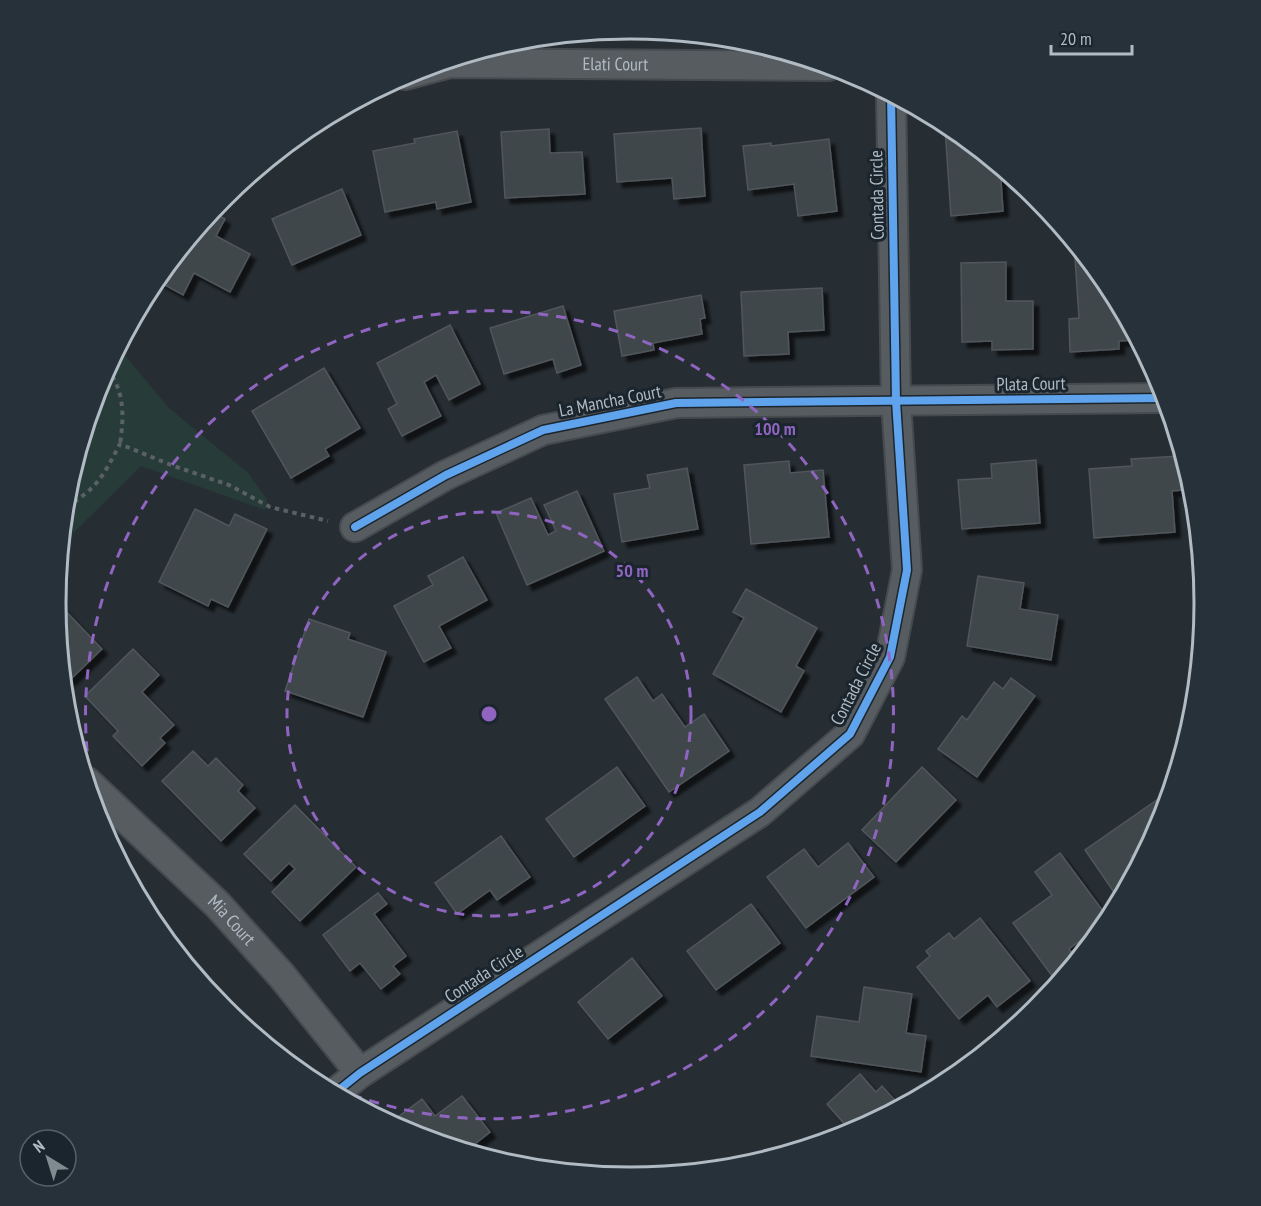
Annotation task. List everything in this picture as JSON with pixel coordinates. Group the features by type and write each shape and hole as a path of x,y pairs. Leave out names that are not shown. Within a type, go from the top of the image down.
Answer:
{"street":[{"name":"Elati Court","path":"468,63 801,66"},
{"name":"Contada Circle","path":"342,1087 360,1073 760,812 850,734 890,657 908,570 896,401 891,103"},
{"name":"Plata Court","path":"896,401 1156,398"},
{"name":"La Mancha Court","path":"355,527 446,475 543,430 676,403 896,401"},
{"name":"Mia Court","path":"100,794 217,904 282,976 360,1073"}],"path":[{"path":"76,501 99,482 120,444 124,421 121,394 113,379"},
{"path":"120,444 229,485 270,507 355,527"}],"green space":[{"path":"125,355 169,408 248,473 267,499 265,510 141,466 70,536 77,493 96,422"}],"building":[{"path":"701,128 705,196 674,199 672,178 617,182 614,134"},
{"path":"549,129 550,153 582,152 585,194 505,198 501,132"},
{"path":"457,131 471,202 437,209 436,202 385,212 373,151 415,143 414,139"},
{"path":"945,135 1001,178 1003,211 951,216"},
{"path":"829,139 837,211 798,216 794,184 748,190 743,146 771,143 771,146"},
{"path":"342,189 361,235 292,265 272,219"},
{"path":"220,216 225,219 216,236 250,254 230,292 194,273 183,295 165,285 206,231"},
{"path":"1075,258 1099,290 1129,340 1119,341 1119,349 1070,352 1069,319 1079,318"},
{"path":"1006,262 1006,301 1033,301 1033,349 992,350 992,341 962,342 961,263"},
{"path":"822,288 824,330 788,332 789,354 744,356 741,292"},
{"path":"701,295 705,318 700,319 702,334 653,343 654,350 622,356 614,311"},
{"path":"563,306 581,365 557,373 553,359 504,374 490,328"},
{"path":"450,325 480,384 449,400 436,375 424,382 441,416 402,436 388,409 397,404 377,363"},
{"path":"324,368 360,428 325,449 329,456 291,478 252,411"},
{"path":"1175,456 1182,490 1172,491 1175,532 1094,538 1089,469 1132,466 1131,459"},
{"path":"1036,460 1040,523 962,529 958,480 992,478 991,464"},
{"path":"789,461 790,473 823,470 829,537 751,544 744,465"},
{"path":"687,468 698,529 622,542 614,494 650,488 647,475"},
{"path":"577,491 604,551 527,585 496,513 531,498 548,535 556,531 544,505"},
{"path":"195,509 229,526 235,514 267,529 228,607 211,599 208,606 159,582"},
{"path":"463,557 487,600 439,626 451,648 424,662 394,606 433,585 428,576"},
{"path":"978,576 1024,583 1020,609 1058,615 1051,660 967,646"},
{"path":"746,589 817,628 796,666 804,671 781,712 713,674 744,618 733,612"},
{"path":"66,612 102,649 71,679"},
{"path":"309,619 350,633 348,639 386,652 363,717 285,691"},
{"path":"133,649 159,675 142,692 174,725 160,738 165,743 142,766 113,736 118,731 85,696"},
{"path":"637,677 653,701 662,694 685,727 704,714 729,751 669,792 605,699"},
{"path":"1011,678 1035,696 977,777 938,749 962,716 967,720 994,682 1003,689"},
{"path":"193,751 208,766 216,758 243,785 238,791 255,808 221,841 162,781"},
{"path":"617,767 645,806 574,857 546,819"},
{"path":"922,767 956,800 896,862 862,830"},
{"path":"1160,798 1152,819 1114,892 1085,850"},
{"path":"295,805 356,867 300,921 272,892 295,869 289,863 271,881 244,854"},
{"path":"501,836 530,877 497,900 490,890 457,914 435,883"},
{"path":"848,843 874,877 806,928 767,877 804,849 818,867"},
{"path":"1060,853 1103,910 1084,938 1069,949 1072,953 1052,976 1013,923 1052,895 1035,872"},
{"path":"378,893 387,904 374,914 406,956 393,966 400,974 381,989 360,963 350,971 323,935"},
{"path":"751,904 780,943 716,990 687,951"},
{"path":"980,918 1030,981 997,1007 988,995 959,1019 917,967 930,956 926,951 949,933 954,939"},
{"path":"632,958 662,996 608,1039 578,1002"},
{"path":"864,987 912,994 906,1033 926,1036 921,1072 811,1056 817,1016 859,1022"},
{"path":"860,1074 876,1092 882,1086 895,1100 845,1124 827,1104"},
{"path":"462,1096 490,1132 474,1145 398,1117 422,1099 435,1116"}],"cycle path":[{"path":"342,1087 360,1073 760,812 850,734 890,657 907,570 896,401 891,103"},
{"path":"355,527 446,475 543,430 676,403 1156,398"}]}
